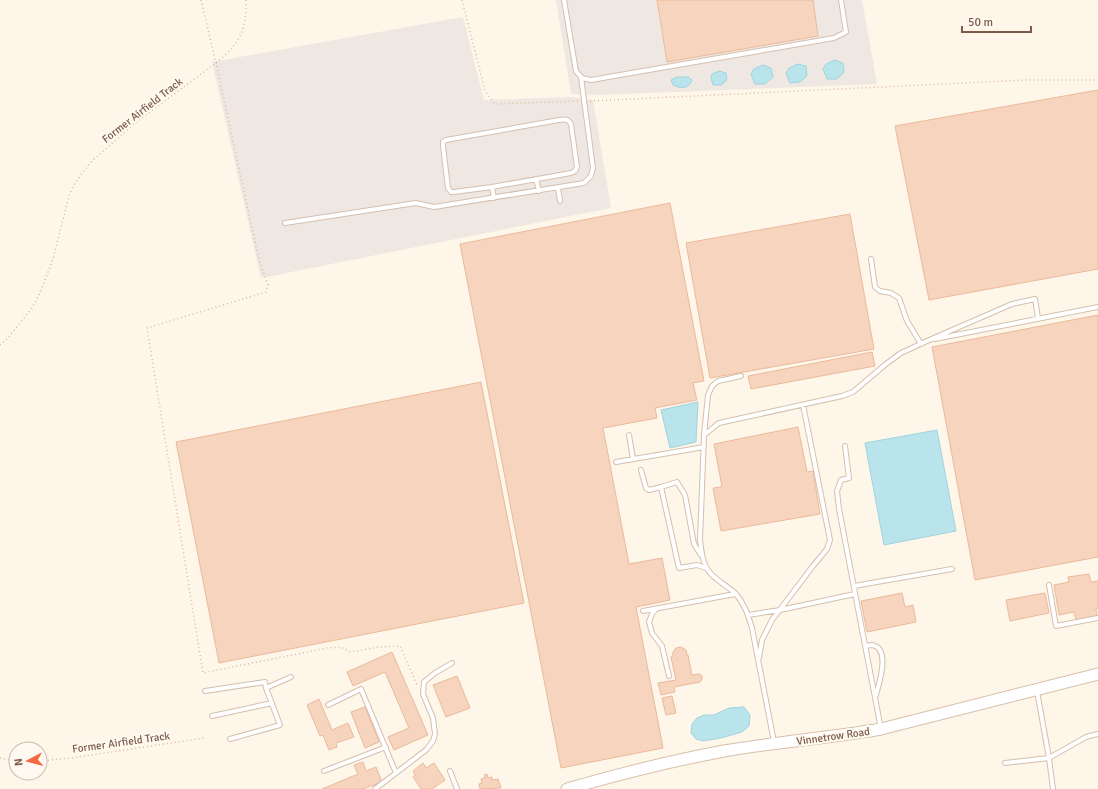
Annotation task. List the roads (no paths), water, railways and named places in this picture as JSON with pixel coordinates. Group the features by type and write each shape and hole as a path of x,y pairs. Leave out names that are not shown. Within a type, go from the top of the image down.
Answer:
{"street":[{"name":"Vinnetrow Road","path":"567,789 663,763 725,751 845,736 881,729 1098,674"}],"lane":[{"path":"285,223 416,203 434,207 584,183 590,178 593,168 581,77 576,71 564,0"},
{"path":"581,77 591,80 834,38 846,32 841,0"},
{"path":"559,120 568,120 571,124 578,167 577,169 571,173 492,187 454,192 450,191 448,188 443,142 446,140 559,120"},
{"path":"536,179 539,191"},
{"path":"492,187 494,198"},
{"path":"558,188 560,201"},
{"path":"870,259 875,287 880,291 891,293 899,298 907,321 921,344"},
{"path":"704,435 719,423 842,396 853,392 901,353 1012,304 1035,299 1038,318"},
{"path":"927,341 1098,307"},
{"path":"741,376 718,381 712,386 708,395 704,435 700,540 702,556 706,568 714,577 735,594 748,615 759,660 774,745"},
{"path":"759,660 762,640 772,620 827,550 830,540 803,405"},
{"path":"629,435 633,459"},
{"path":"845,446 849,478 841,480 837,491 839,509 881,729"},
{"path":"616,462 704,447"},
{"path":"642,470 646,488 648,490 677,482 685,495 694,544 702,556"},
{"path":"661,487 679,568 697,565 706,568"},
{"path":"854,586 952,569"},
{"path":"1048,585 1056,626 1098,618"},
{"path":"643,611 735,594"},
{"path":"748,615 780,610 855,594"},
{"path":"657,609 652,614 649,622 652,633 662,646 669,676"},
{"path":"865,646 873,645 878,649 882,656 883,665 875,697"},
{"path":"375,789 426,750 433,741 435,734 433,718 423,694 424,682 435,673 452,663"},
{"path":"266,688 291,677"},
{"path":"205,691 264,682 280,725 230,739"},
{"path":"328,705 361,689 396,773"},
{"path":"1037,689 1053,789"},
{"path":"212,716 272,703"},
{"path":"1005,763 1049,758 1086,737 1098,734"},
{"path":"324,771 386,747"},
{"path":"450,771 457,789"}],"water":[{"path":"835,60 843,63 844,72 837,79 827,79 823,69 826,64"},
{"path":"798,64 806,66 807,76 800,82 790,83 786,73 789,68"},
{"path":"763,65 771,68 773,77 765,84 755,84 751,74 754,69"},
{"path":"719,71 726,73 727,80 721,85 713,85 711,78 712,74"},
{"path":"677,77 688,77 692,80 687,87 679,87 673,85 671,80"},
{"path":"698,402 696,442 670,448 661,410"},
{"path":"937,430 956,531 884,545 865,443"},
{"path":"744,707 750,715 749,726 742,732 703,741 696,739 691,733 692,724 697,718 704,715 714,715 729,708"}]}
